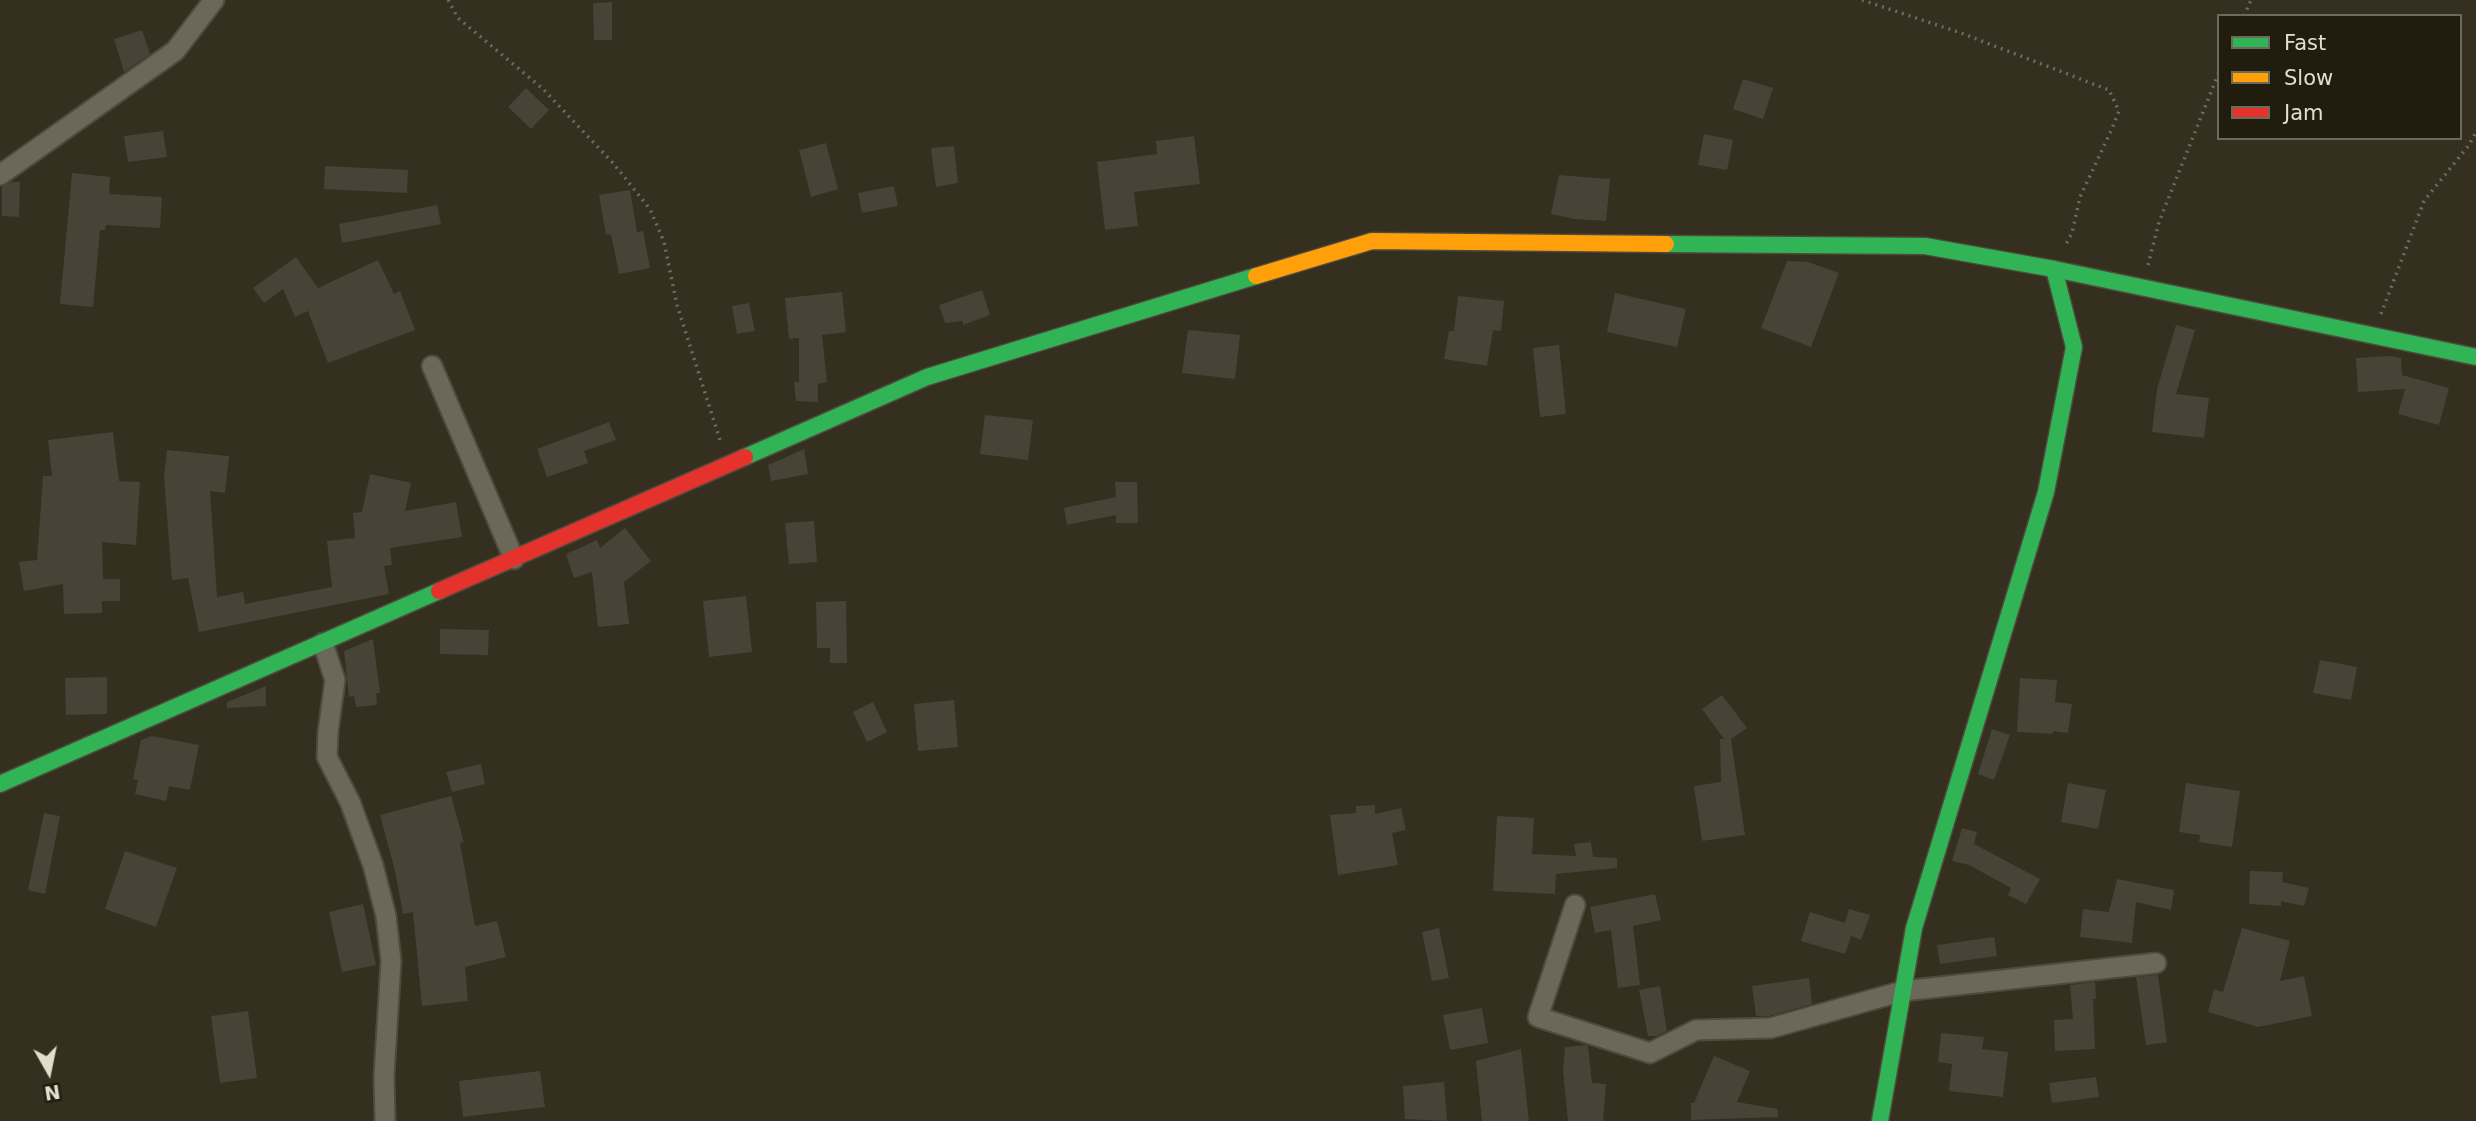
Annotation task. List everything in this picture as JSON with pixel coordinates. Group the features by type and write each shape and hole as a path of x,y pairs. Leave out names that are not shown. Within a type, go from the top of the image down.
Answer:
{"street":[{"path":"0,175 175,51 214,0"},
{"path":"0,784 927,377 1372,241 1925,246 2054,269 2476,357"},
{"path":"1880,1121 1914,928 2046,492 2074,347 2054,269"},
{"path":"432,366 514,559"},
{"path":"323,643 335,680 327,757 350,802 373,865 386,916 391,961 384,1076 385,1121"},
{"path":"1575,905 1538,1017 1650,1053 1696,1030 1771,1028 1903,991 2156,963"}],"path":[{"path":"448,0 458,18 543,89 613,163 650,209 664,242 677,304 728,465"},
{"path":"1862,0 1961,33 2109,90 2119,111 2080,197 2072,233 2054,269"},
{"path":"2143,288 2159,222 2217,77"},
{"path":"2374,336 2386,296 2424,201 2469,145 2476,132"}],"building":[{"path":"612,2 612,40 594,40 593,3"},
{"path":"142,30 150,54 124,72 114,39"},
{"path":"1743,79 1773,88 1763,119 1733,109"},
{"path":"526,88 549,110 531,129 508,107"},
{"path":"163,131 167,157 128,162 124,136"},
{"path":"1704,134 1733,140 1727,170 1698,165"},
{"path":"1194,136 1200,184 1134,192 1138,226 1105,230 1097,162 1157,154 1156,141"},
{"path":"826,143 838,189 811,197 799,150"},
{"path":"954,146 958,183 936,187 931,148"},
{"path":"325,166 408,170 407,193 324,189"},
{"path":"72,173 110,177 109,194 162,197 160,228 106,225 105,230 100,230 93,307 60,304"},
{"path":"1559,175 1610,179 1606,221 1551,214"},
{"path":"11,182 20,182 19,217 2,216 2,187"},
{"path":"894,186 898,206 862,213 858,193"},
{"path":"630,190 637,232 643,231 650,268 619,274 611,234 606,235 599,195"},
{"path":"437,205 441,224 342,243 339,224"},
{"path":"296,257 318,288 378,260 394,294 400,291 415,330 328,363 308,311 295,317 283,289 264,303 253,288"},
{"path":"1787,261 1808,262 1839,273 1811,347 1761,328"},
{"path":"982,290 990,315 963,325 963,321 945,323 939,305"},
{"path":"842,292 846,332 822,335 827,382 818,384 818,402 796,401 794,382 799,382 799,338 789,339 785,298"},
{"path":"1615,293 1686,309 1677,347 1607,332"},
{"path":"1458,296 1504,301 1501,331 1493,330 1487,366 1444,359 1449,331 1454,331"},
{"path":"749,303 755,331 737,334 732,306"},
{"path":"2176,325 2195,330 2176,394 2209,398 2204,438 2152,432 2157,389"},
{"path":"1188,330 1240,335 1235,379 1182,373"},
{"path":"1559,345 1566,414 1540,417 1533,348"},
{"path":"2356,358 2401,358 2402,375 2449,388 2439,425 2398,414 2405,389 2358,392"},
{"path":"985,415 1033,420 1028,460 980,454"},
{"path":"609,422 616,440 584,451 588,463 547,477 537,449"},
{"path":"113,432 119,481 140,482 136,545 102,542 103,579 120,579 120,601 102,601 102,613 64,614 63,584 24,591 19,562 37,560 43,476 52,476 48,440"},
{"path":"804,449 808,474 771,481 768,465"},
{"path":"167,450 229,456 225,493 210,491 217,597 243,592 245,604 332,587 327,541 355,538 353,513 362,512 370,474 411,483 405,511 456,502 462,537 390,548 392,565 384,566 389,594 199,632 188,578 172,580 164,477"},
{"path":"1115,482 1137,482 1138,523 1116,523 1116,515 1067,525 1064,508 1116,497"},
{"path":"814,521 817,562 789,564 785,523"},
{"path":"625,528 651,561 624,582 629,624 598,627 592,572 574,578 566,554 597,540 600,548"},
{"path":"746,596 752,652 709,657 703,601"},
{"path":"846,601 847,663 830,663 830,648 817,648 816,602"},
{"path":"440,629 489,630 488,655 440,654"},
{"path":"373,639 380,693 376,693 377,705 356,707 354,696 349,697 344,651"},
{"path":"2320,660 2357,667 2351,700 2313,693"},
{"path":"107,677 107,714 66,715 65,678"},
{"path":"2020,678 2057,680 2055,702 2072,704 2068,733 2017,732"},
{"path":"266,686 266,706 227,708 227,702"},
{"path":"1722,695 1747,728 1731,739 1745,835 1702,841 1694,786 1721,782 1720,739 1724,739 1702,709"},
{"path":"954,700 958,747 918,751 914,704"},
{"path":"873,702 887,732 867,742 853,712"},
{"path":"1992,729 2010,735 1994,780 1978,774"},
{"path":"152,736 199,745 190,790 169,786 166,801 135,794 138,780 133,779 141,740"},
{"path":"481,764 485,784 452,792 446,772"},
{"path":"2068,783 2106,790 2098,829 2061,822"},
{"path":"2186,783 2240,791 2232,847 2199,842 2200,835 2179,832"},
{"path":"451,796 464,842 460,843 475,926 497,921 506,957 465,967 468,1001 422,1006 413,912 403,914 380,815"},
{"path":"1375,805 1375,814 1401,808 1406,830 1392,833 1398,865 1338,875 1330,815 1356,813 1356,806"},
{"path":"44,813 60,816 45,894 28,890"},
{"path":"1497,816 1534,818 1532,854 1576,856 1574,844 1591,842 1593,857 1617,858 1617,868 1556,874 1555,894 1493,891"},
{"path":"1962,828 1977,832 1974,844 2040,879 2026,904 2008,895 2011,888 1969,865 1952,861"},
{"path":"125,851 177,868 156,927 105,909"},
{"path":"2250,871 2283,872 2282,882 2309,888 2304,906 2281,901 2281,906 2249,904"},
{"path":"2117,879 2174,890 2171,910 2136,902 2132,943 2080,937 2083,909 2109,912"},
{"path":"1655,894 1661,920 1633,926 1640,985 1618,988 1611,930 1595,933 1590,907"},
{"path":"363,904 376,965 342,972 329,912"},
{"path":"1849,909 1870,915 1861,940 1851,936 1845,954 1801,941 1810,912 1845,923"},
{"path":"1439,928 1449,978 1432,981 1422,932"},
{"path":"2242,928 2290,941 2280,981 2304,976 2312,1016 2258,1027 2208,1012 2214,989 2223,992"},
{"path":"1994,937 1997,956 1940,964 1937,945"},
{"path":"2158,975 2167,1042 2146,1045 2136,977"},
{"path":"1809,978 1812,1004 1769,1016 1756,1016 1752,986"},
{"path":"2095,982 2095,1049 2055,1051 2054,1020 2073,1019 2070,985"},
{"path":"1660,986 1667,1031 1648,1036 1639,990"},
{"path":"1482,1008 1488,1043 1450,1050 1443,1015"},
{"path":"248,1011 257,1078 220,1083 211,1016"},
{"path":"1941,1033 1984,1037 1982,1049 2008,1052 2003,1097 1949,1091 1952,1064 1938,1062"},
{"path":"1586,1045 1592,1083 1606,1084 1603,1121 1568,1121 1563,1071 1565,1047"},
{"path":"1521,1049 1529,1121 1482,1121 1476,1061"},
{"path":"1714,1056 1750,1071 1737,1102 1778,1109 1778,1117 1691,1120 1691,1103 1694,1103"},
{"path":"540,1071 545,1107 463,1117 459,1081"},
{"path":"2096,1077 2099,1097 2052,1103 2049,1083"},
{"path":"1444,1082 1447,1121 1405,1119 1403,1086"}],"traffic: fast":[{"path":"1666,244 1925,246 2054,269 2476,357"},
{"path":"1880,1121 1914,928 2046,492 2074,347 2054,269"},
{"path":"745,457 927,377 1256,276"},
{"path":"0,784 439,591"}],"traffic: slow":[{"path":"1256,276 1372,241 1666,244"}],"traffic: jam":[{"path":"439,591 745,457"}]}
